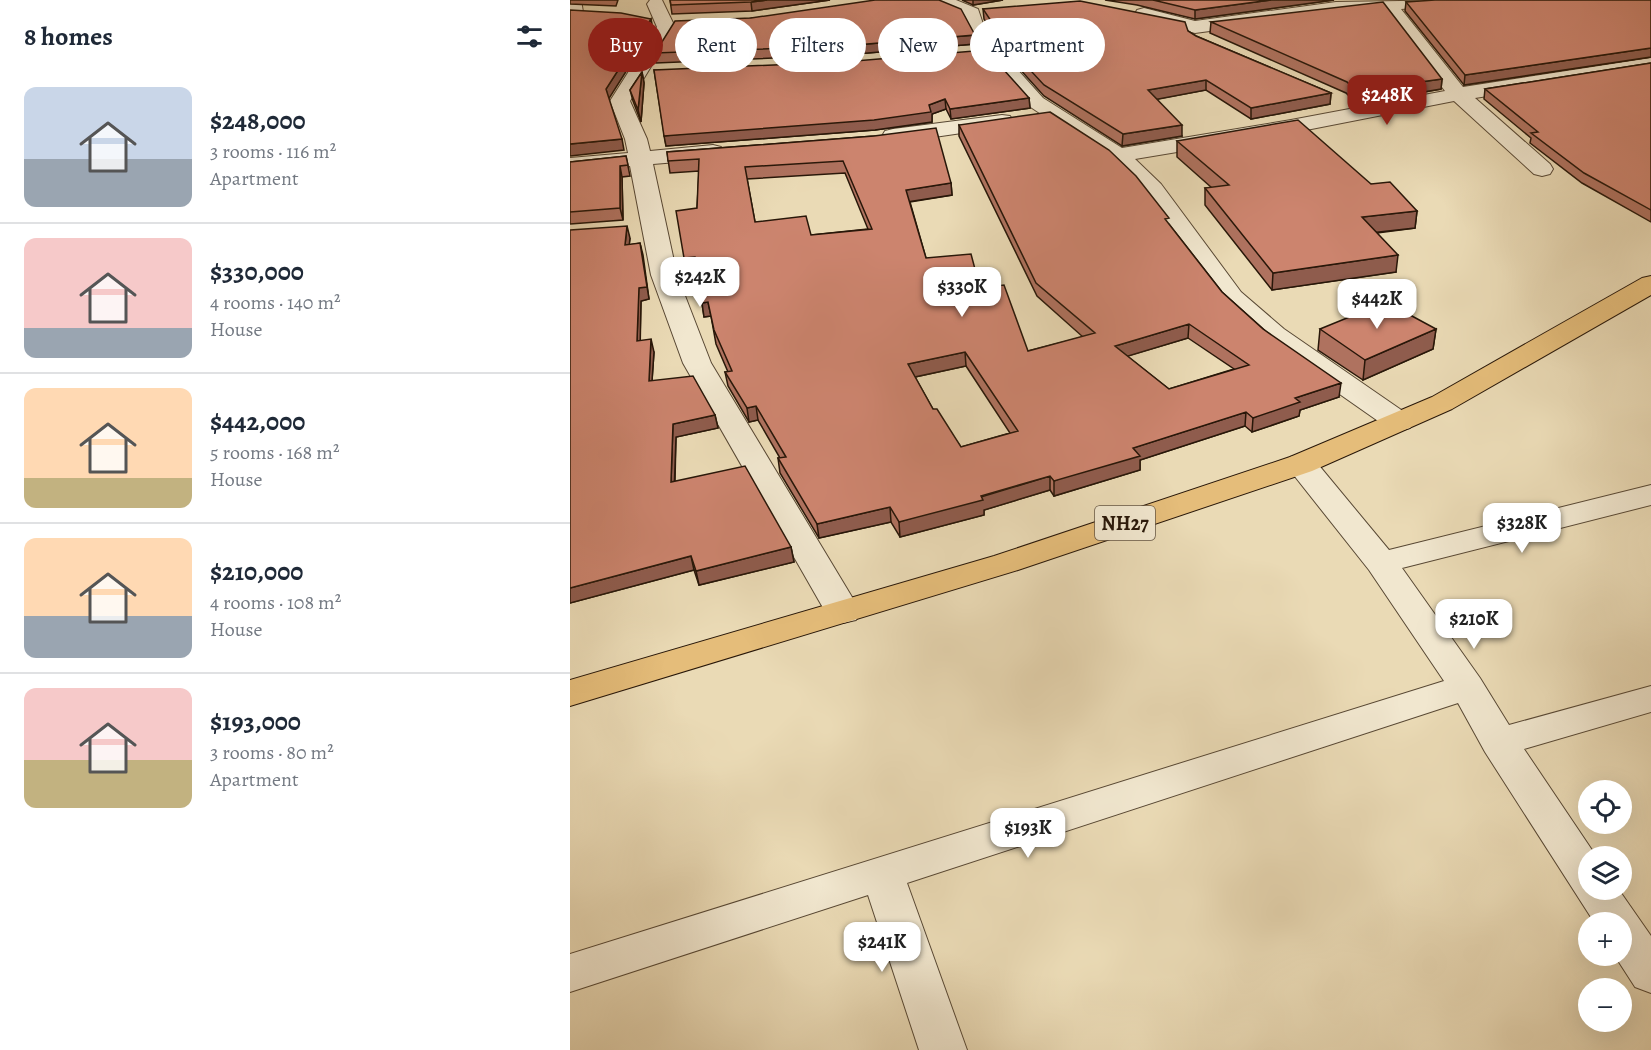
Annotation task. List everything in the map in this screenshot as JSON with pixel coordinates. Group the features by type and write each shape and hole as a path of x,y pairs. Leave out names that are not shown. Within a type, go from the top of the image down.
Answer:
{"highway":[{"name":"NH27","path":"570,693 1006,563 1301,464 1442,403 1651,284"}],"street":[{"path":"941,0 982,11 974,24 981,52 1036,102 1118,155 1153,189 1232,298 1274,335 1399,422"},
{"path":"1236,20 1251,0"},
{"path":"1126,11 1195,27 1385,2 1456,0"},
{"path":"1385,2 1458,94 1542,169"},
{"path":"572,8 594,13"},
{"path":"662,16 666,27 650,72 620,101 636,139 640,157 643,228 697,363 843,612"},
{"path":"1195,27 1196,35 1213,44"},
{"path":"1118,155 1315,122 1569,74 1651,64"},
{"path":"875,139 1054,114"},
{"path":"570,165 734,150"},
{"path":"1301,464 1381,563 1467,687 1498,742 1578,864"},
{"path":"1381,563 1651,495"},
{"path":"570,974 1467,687"},
{"path":"1498,742 1651,699"},
{"path":"882,874 943,1050"},
{"path":"1632,945 1651,974"}],"building":[{"path":"670,0 767,0 671,5"},
{"path":"875,0 939,0 961,9 970,26 970,35 958,36 958,18 878,18 878,43 866,44 866,18 769,18 769,49 757,49 757,18 751,18"},
{"path":"1153,0 1271,0 1195,10"},
{"path":"1651,0 1651,48 1465,75 1406,2"},
{"path":"1080,1 1185,22 1188,31 1196,36 1331,93 1251,108 1206,80 1148,90 1182,125 1123,134 1044,85 1032,72 1105,72 1105,18 989,18 983,9"},
{"path":"1383,2 1442,79 1413,83 1403,76 1350,85 1211,22"},
{"path":"570,10 621,13 646,18 588,18 588,72 617,72 606,89 622,139 570,144"},
{"path":"675,21 675,52 663,53 663,40"},
{"path":"970,51 970,72 1006,72 1029,98 950,109 945,99 929,105 931,112 874,120 664,136 654,72 675,69 675,72 757,72 757,66 769,65 769,72 866,72 866,60 878,59 878,72 958,72 958,52"},
{"path":"1651,63 1651,210 1584,173 1531,133 1538,132 1485,89"},
{"path":"642,72 638,110 630,90"},
{"path":"1050,112 1109,150 1136,176 1169,218 1165,219 1222,292 1263,329 1341,383 1295,398 1300,402 1253,418 1246,412 1133,448 1140,456 1054,481 1050,476 981,496 983,500 899,522 890,507 817,524 778,458 786,457 756,406 747,408 725,372 732,371 714,330 708,302 702,303 695,257 684,258 676,211 697,208 699,159 668,161 667,152 874,136 936,128 951,183 906,190 926,258 971,254 980,288 1004,285 1028,351 1095,333 1036,283 959,125","holes":["843,161 872,229 811,235 806,216 755,222 745,167","1189,324 1249,365 1169,389 1115,346","965,352 1018,431 961,447 937,409 933,409 908,364"]},
{"path":"1298,120 1371,184 1390,182 1417,211 1362,217 1398,255 1273,273 1205,188 1229,185 1177,141"},
{"path":"626,156 628,165 620,166 620,208 570,212 570,162"},
{"path":"627,226 625,245 640,243 647,287 639,288 637,341 651,339 649,381 693,376 715,415 673,424 671,482 745,466 791,547 696,571 691,556 570,588 570,230"},
{"path":"1386,302 1436,329 1365,360 1320,329"}]}
